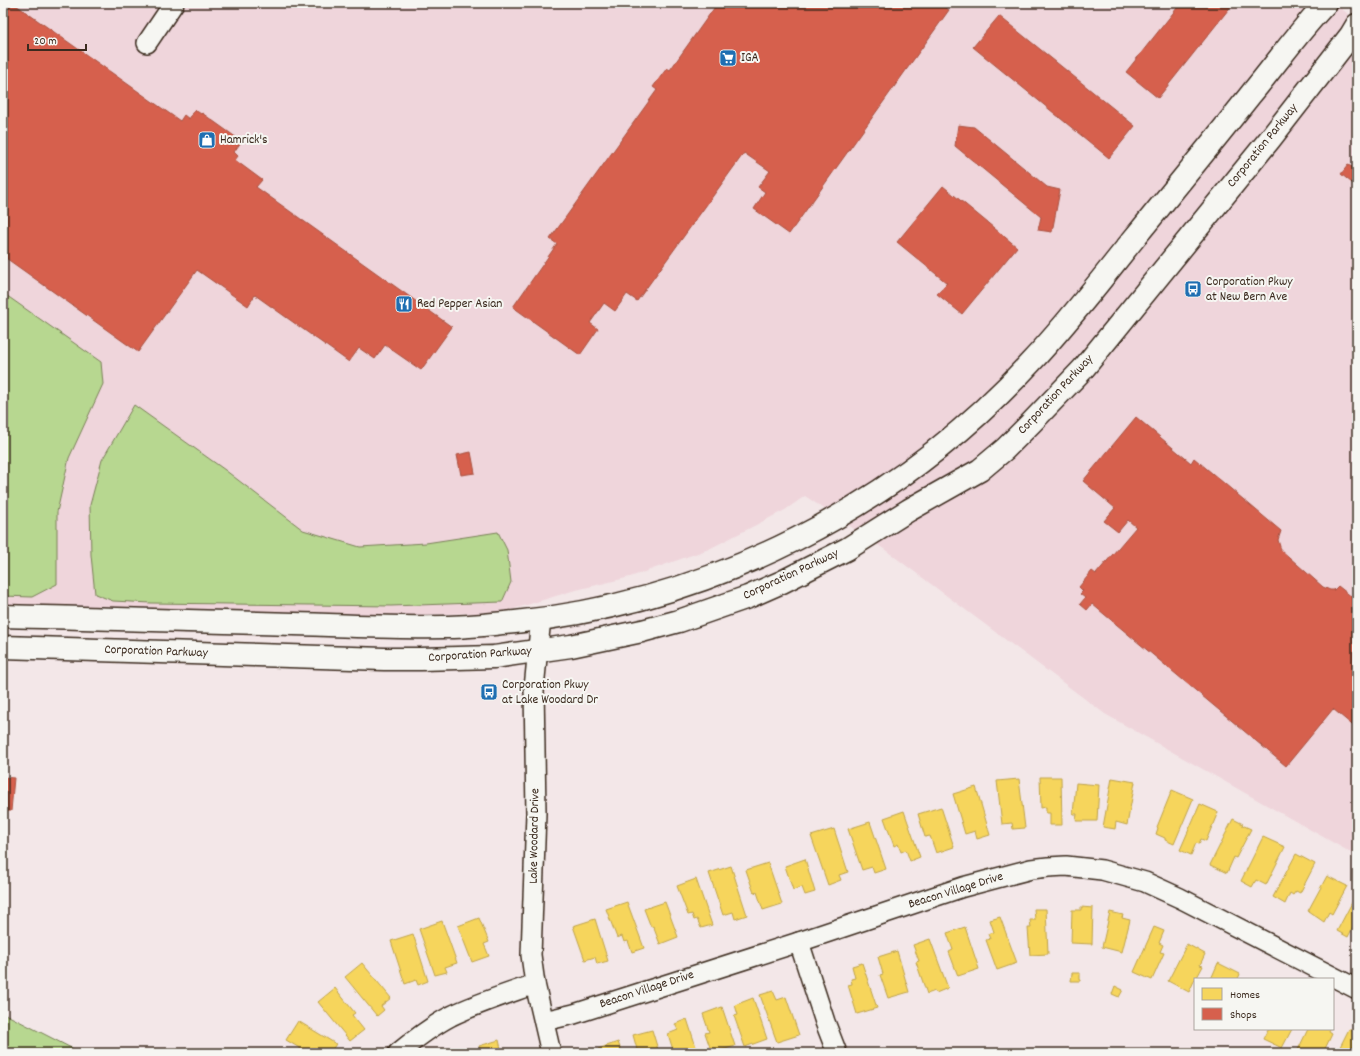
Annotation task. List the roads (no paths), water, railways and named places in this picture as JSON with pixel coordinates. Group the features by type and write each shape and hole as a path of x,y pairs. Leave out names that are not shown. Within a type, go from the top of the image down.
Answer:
{"main road":[{"path":"3,616 440,627 520,622 602,608 637,600 706,578 773,550 805,535 867,499 898,478 953,436 1007,388 1051,340 1326,3"},
{"name":"Corporation Parkway","path":"3,647 421,659 494,657 571,646 642,632 748,597 782,582 847,549 909,510 980,470 1005,449 1083,368 1270,139 1351,35 1357,25"}],"street":[{"path":"147,43 174,3"},
{"name":"Lake Woodard Drive","path":"542,618 534,688 536,813 531,956 535,984 551,1053"},
{"name":"Beacon Village Drive","path":"544,1021 574,1014 963,888 1031,869 1066,866 1102,870 1145,882 1180,898 1357,989"},
{"path":"798,942 825,1022 838,1053"},
{"path":"398,1053 428,1030 452,1016 535,984"}],"place":[{"name":"IGA","path":"728,58"},
{"name":"Hamrick's","path":"207,140"},
{"name":"Corporation Pkwy at New Bern Ave","path":"1193,289"},
{"name":"Red Pepper Asian","path":"404,304"},
{"name":"Corporation Pkwy at Lake Woodard Dr","path":"489,692"}]}
